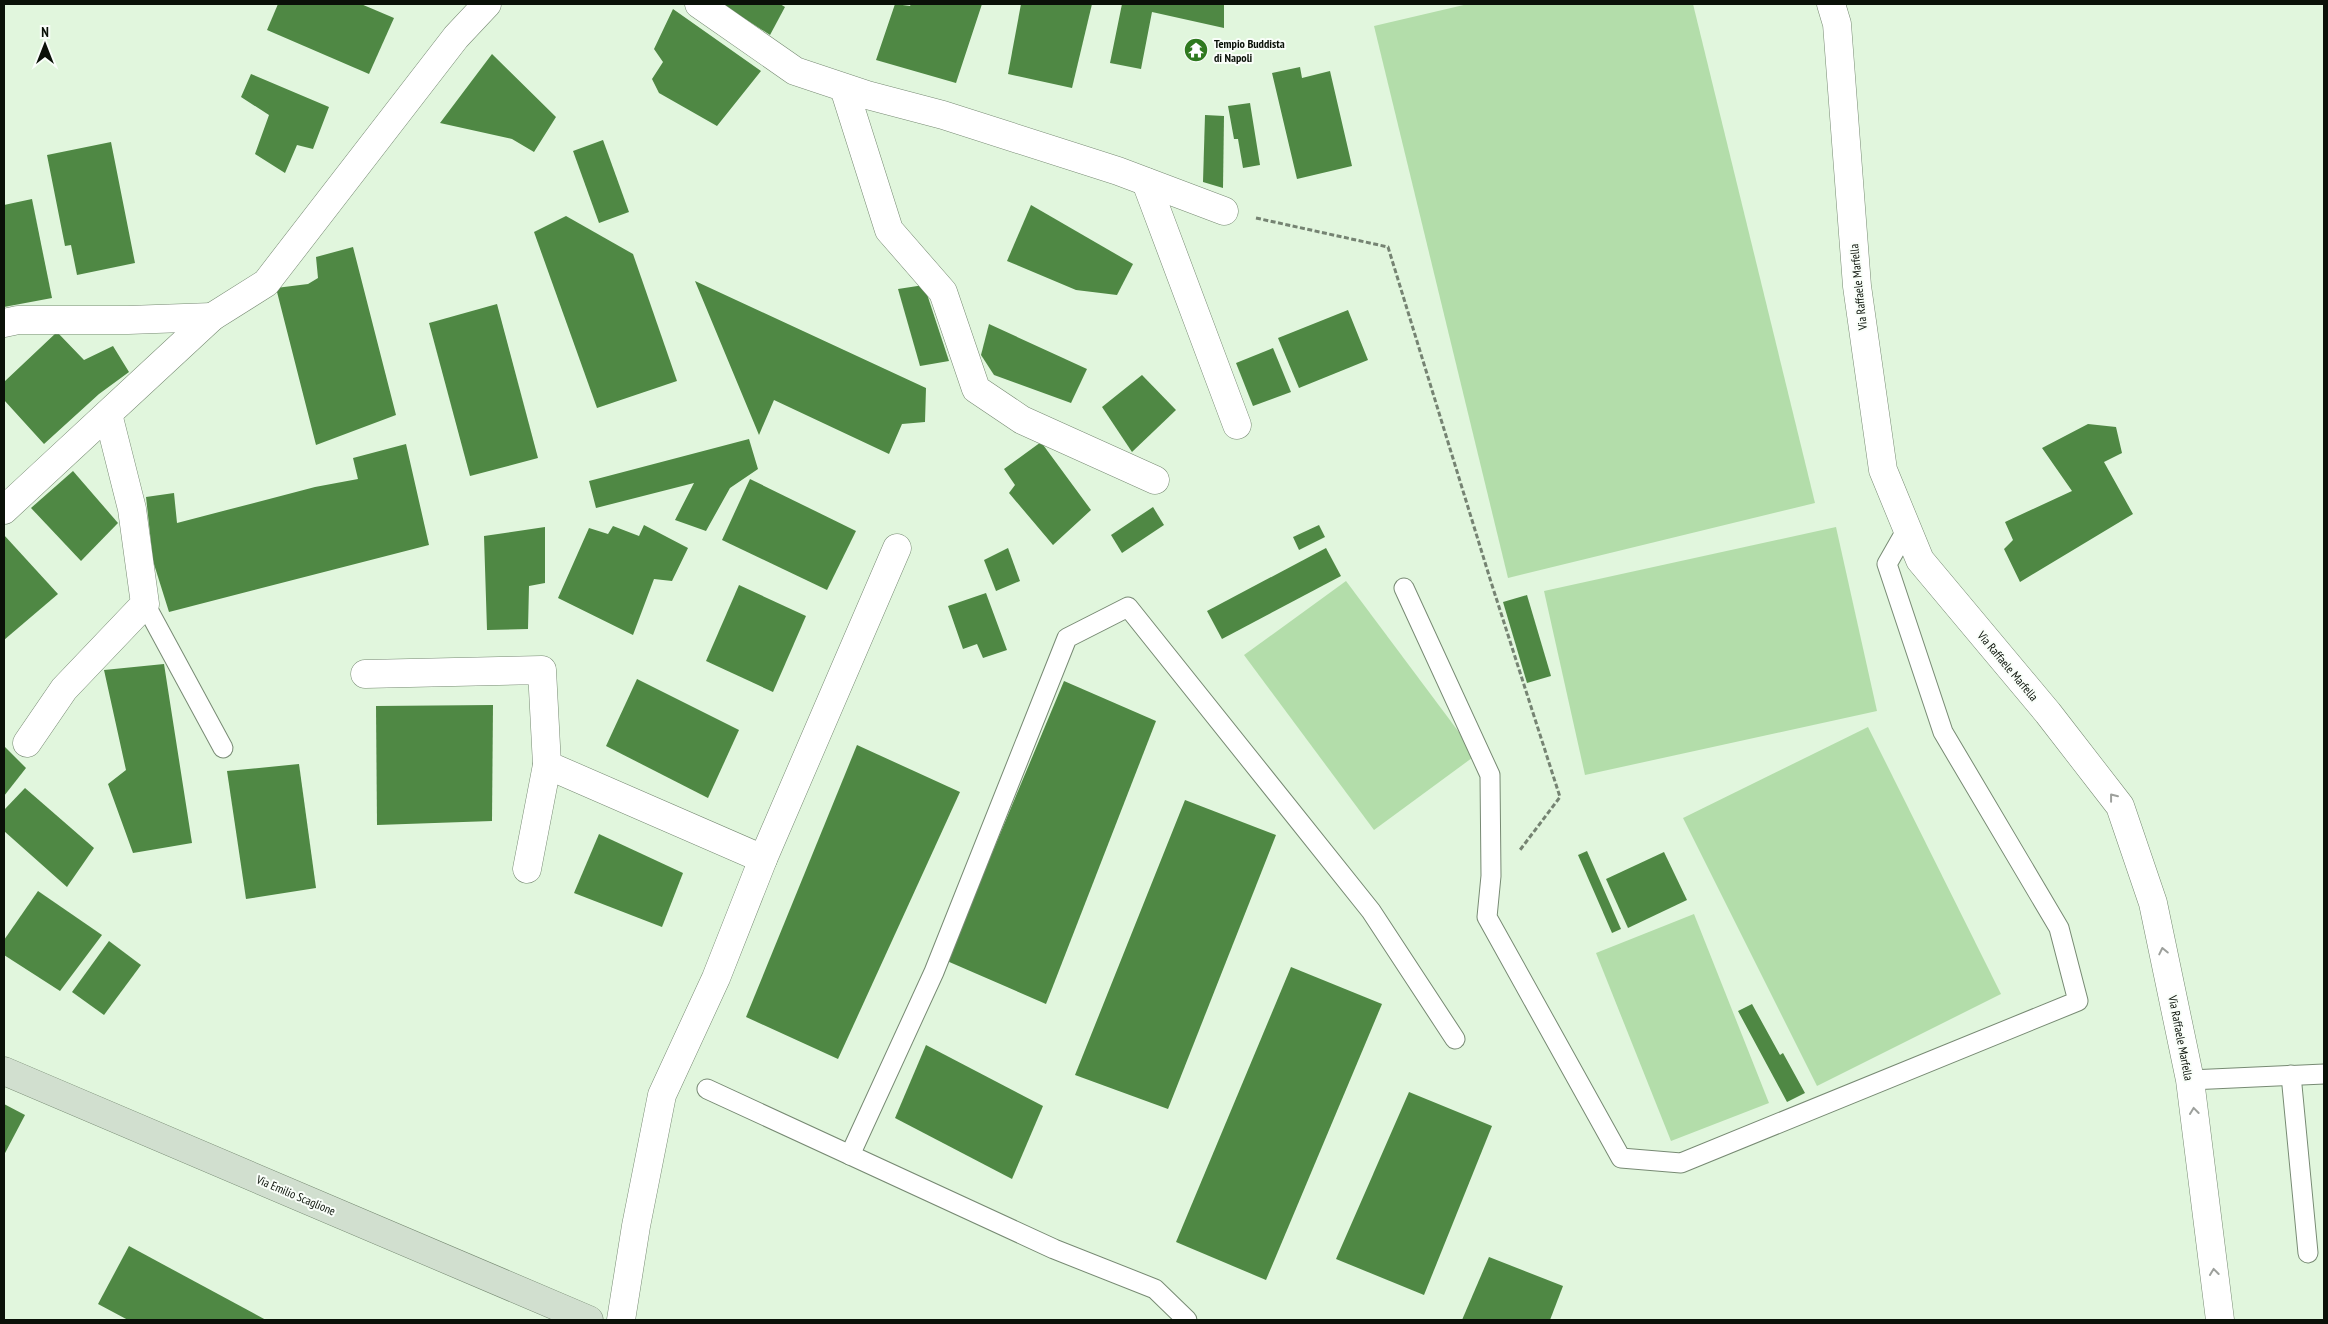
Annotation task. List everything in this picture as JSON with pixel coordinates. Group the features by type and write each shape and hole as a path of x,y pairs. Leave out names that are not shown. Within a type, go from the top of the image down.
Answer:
{"main road":[{"name":"Via Emilio Scaglione","path":"4,1070 589,1320"}],"street":[{"path":"4,510 212,317 266,282 456,37 487,4"},
{"path":"699,4 795,71 844,88 943,115 1146,182 1224,211"},
{"name":"Via Raffaele Marfella","path":"1831,4 1837,24 1857,286 1883,470 1920,560 2048,714 2120,806 2153,903 2190,1080 2220,1320"},
{"path":"844,88 889,230 943,292 976,389 1022,420 1154,480"},
{"path":"1146,182 1236,424"},
{"path":"4,323 18,320 128,320 212,317"},
{"path":"27,743 64,689 145,604 132,509 108,414"},
{"path":"621,1320 636,1226 662,1095 716,978 763,859 896,548"},
{"path":"365,674 542,670 547,765 527,869"},
{"path":"547,765 763,859"}],"lane":[{"path":"1404,588 1490,775 1491,876 1487,917 1621,1158 1681,1163 2078,1001 2059,928 1943,732 1886,564 1907,529"},
{"path":"145,604 223,748"},
{"path":"850,1155 934,972 1068,638 1128,607 1372,911 1455,1039"},
{"path":"2190,1080 2324,1074"},
{"path":"2291,1075 2308,1253"},
{"path":"707,1089 1054,1249 1155,1290 1187,1320"}],"path":[{"path":"1224,211 1388,247 1491,582 1560,797 1526,845 1491,876"}],"green space":[{"path":"1468,4 1693,4 1815,503 1508,578 1374,26"},
{"path":"1836,527 1877,711 1585,775 1544,591"},
{"path":"1346,581 1476,755 1374,830 1244,655"},
{"path":"1868,727 2001,994 1817,1086 1683,818"},
{"path":"1694,914 1769,1103 1671,1141 1596,953"}],"building":[{"path":"278,4 361,4 394,18 369,74 267,30"},
{"path":"722,4 780,4 785,7 770,35"},
{"path":"895,4 910,6 911,4 982,4 956,83 876,60"},
{"path":"1021,4 1092,4 1072,88 1008,74"},
{"path":"1122,4 1224,4 1224,28 1152,12 1141,69 1110,63"},
{"path":"673,9 761,71 717,126 659,93 652,79 663,62 654,49"},
{"path":"492,54 556,117 534,152 512,139 440,123"},
{"path":"1300,67 1302,78 1330,71 1352,166 1297,179 1272,73"},
{"path":"251,74 329,107 313,149 297,145 285,173 255,154 269,115 241,97"},
{"path":"1250,103 1260,165 1243,168 1238,139 1234,139 1228,106"},
{"path":"1205,115 1224,116 1223,188 1203,182"},
{"path":"603,140 629,212 599,223 573,151"},
{"path":"111,142 135,263 77,275 71,245 65,246 47,155"},
{"path":"32,199 52,298 4,307 4,205"},
{"path":"1031,205 1133,264 1117,295 1076,290 1007,261"},
{"path":"566,216 633,254 677,381 597,408 534,232"},
{"path":"353,247 396,415 316,445 276,288 308,284 318,278 316,257"},
{"path":"695,281 926,388 925,422 902,424 889,454 774,400 759,435"},
{"path":"924,285 949,361 920,366 898,289"},
{"path":"497,304 538,458 470,476 429,323"},
{"path":"1348,310 1368,360 1299,388 1278,338"},
{"path":"989,324 1087,369 1071,403 994,375 981,355"},
{"path":"57,332 84,360 113,346 129,372 99,394 44,444 4,400 4,382"},
{"path":"1273,348 1291,392 1253,406 1236,363"},
{"path":"1142,375 1176,410 1132,452 1102,407"},
{"path":"2088,424 2116,427 2122,453 2104,462 2133,514 2020,582 2004,549 2013,540 2005,522 2072,491 2042,448"},
{"path":"749,439 758,469 730,488 706,531 675,520 694,483 596,508 589,481"},
{"path":"1041,442 1091,510 1053,545 1009,493 1015,485 1004,469"},
{"path":"406,444 429,545 169,612 153,561 146,497 174,493 177,523 315,487 358,479 353,458"},
{"path":"73,471 118,523 81,561 31,508"},
{"path":"750,479 856,531 827,590 722,540"},
{"path":"1153,507 1164,525 1122,553 1111,535"},
{"path":"644,525 688,548 672,581 654,579 633,635 558,598 589,528 608,534 613,526 639,536"},
{"path":"1319,525 1325,537 1299,550 1293,537"},
{"path":"545,527 545,583 529,586 528,629 487,630 484,536"},
{"path":"4,535 58,594 4,640"},
{"path":"1008,548 1020,581 996,591 984,560"},
{"path":"1326,548 1341,576 1222,639 1207,611"},
{"path":"739,585 806,616 773,692 706,661"},
{"path":"986,593 1007,650 983,658 977,644 963,649 948,606"},
{"path":"1527,595 1551,676 1527,683 1503,602"},
{"path":"164,664 192,843 133,853 108,784 126,770 104,670"},
{"path":"637,679 739,730 708,798 606,746"},
{"path":"1064,681 1156,721 1046,1004 947,961"},
{"path":"493,705 492,821 377,825 376,706"},
{"path":"857,745 960,792 838,1059 746,1017"},
{"path":"4,746 26,768 4,796"},
{"path":"299,764 316,888 246,899 227,771"},
{"path":"25,788 94,848 67,887 4,831 4,810"},
{"path":"1185,800 1276,835 1168,1109 1075,1075"},
{"path":"599,834 683,873 662,927 574,893"},
{"path":"1587,851 1621,929 1612,933 1578,855"},
{"path":"1664,852 1687,900 1628,928 1606,879"},
{"path":"38,891 102,935 60,991 4,955 4,940"},
{"path":"109,941 141,965 104,1015 72,992"},
{"path":"1291,967 1382,1004 1266,1280 1176,1242"},
{"path":"1752,1004 1780,1055 1783,1053 1805,1093 1787,1102 1738,1011"},
{"path":"926,1045 1043,1106 1012,1179 895,1118"},
{"path":"1409,1092 1492,1126 1424,1295 1336,1259"},
{"path":"4,1104 25,1115 4,1155"},
{"path":"129,1246 266,1320 128,1320 98,1304"},
{"path":"1489,1257 1563,1286 1550,1320 1462,1320"}],"place":[{"name":"Tempio Buddista di Napoli","path":"1196,50"}]}
